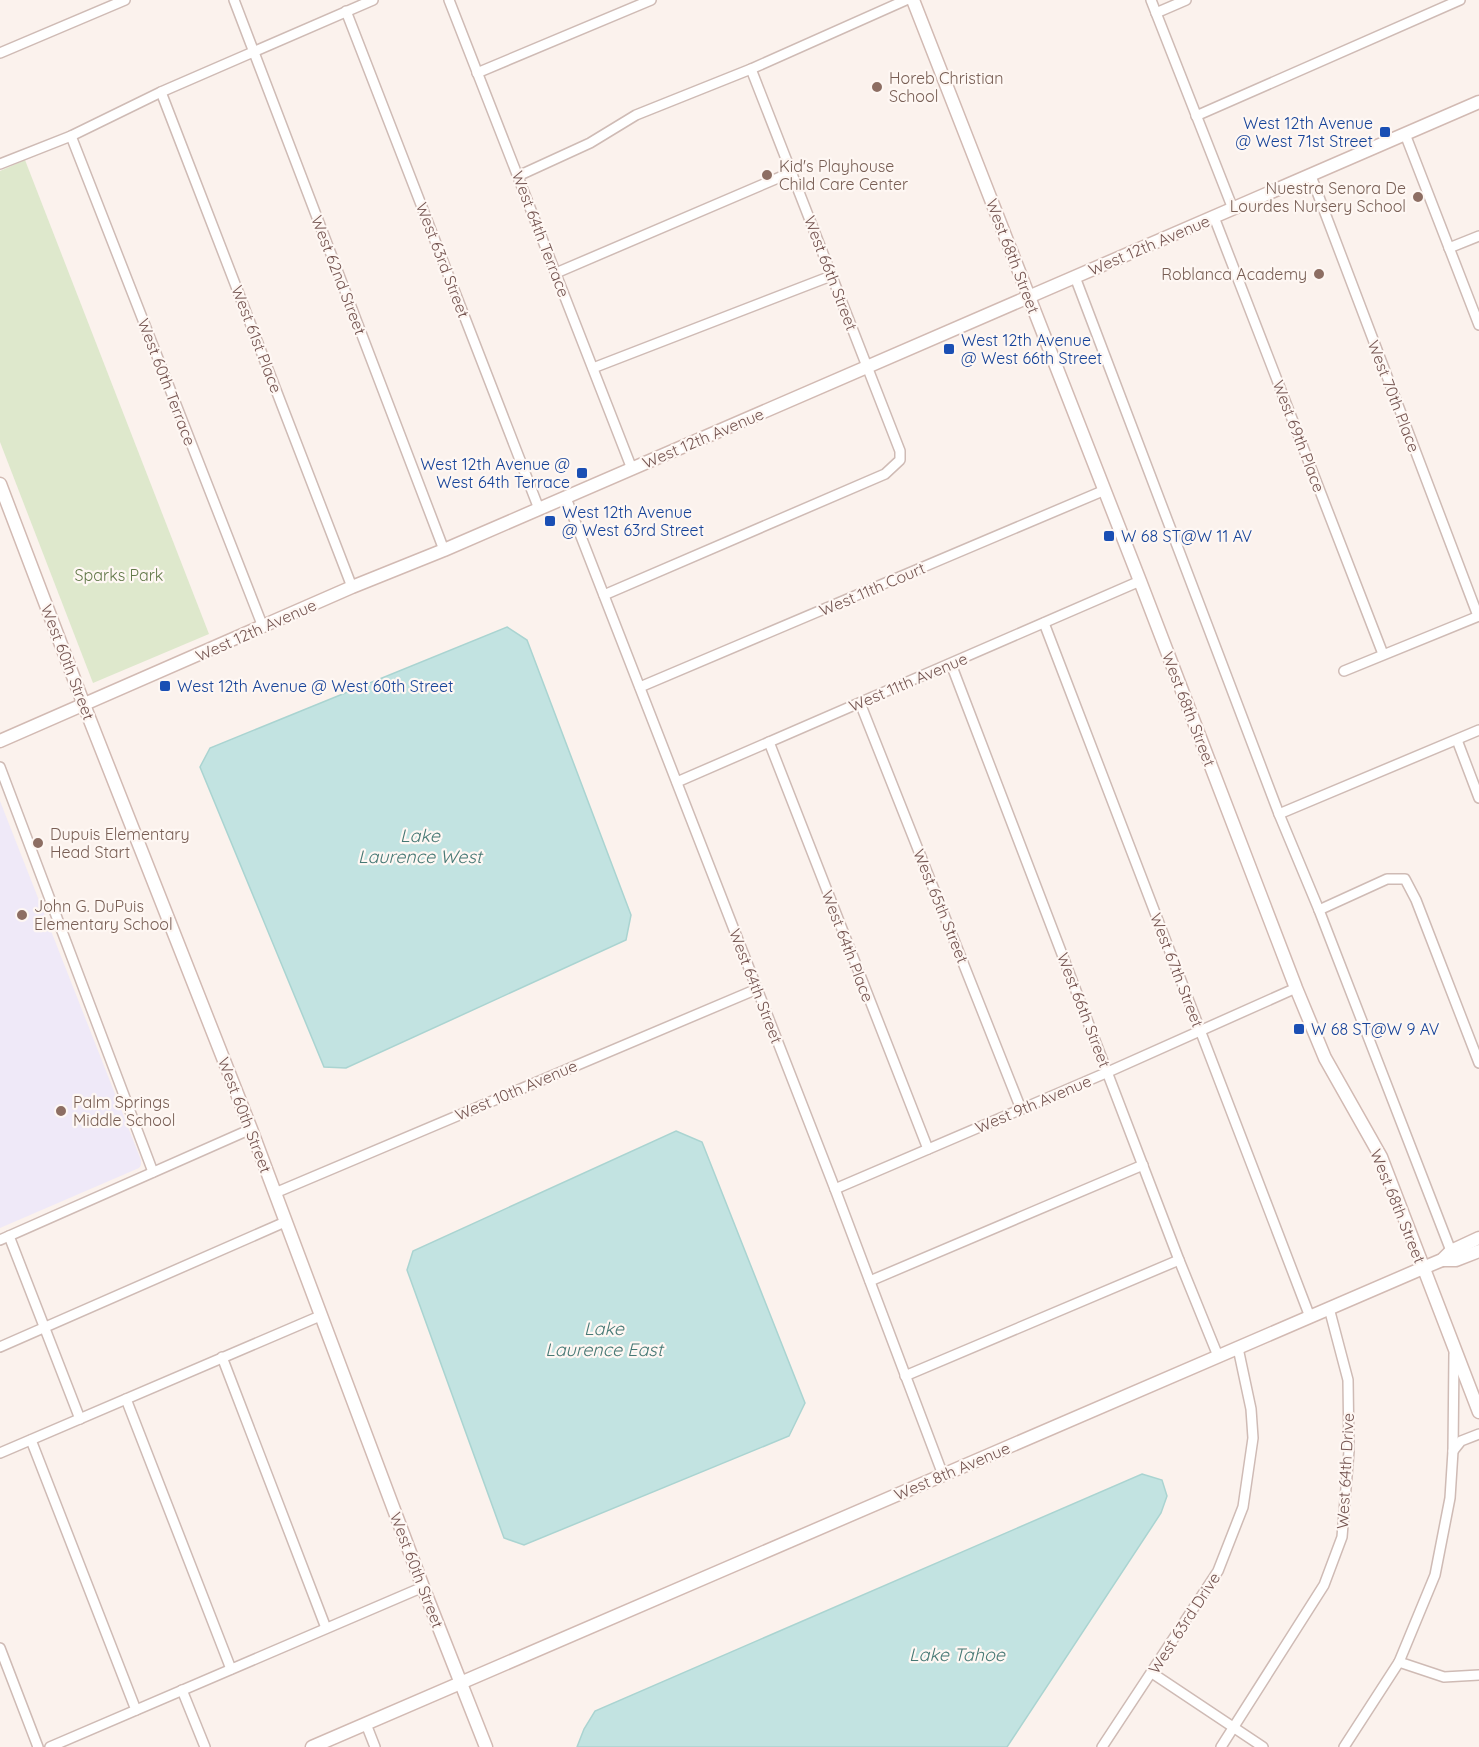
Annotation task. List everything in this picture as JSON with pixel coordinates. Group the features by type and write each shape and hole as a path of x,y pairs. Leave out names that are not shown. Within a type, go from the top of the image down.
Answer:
{"main road":[{"name":"West 68th Street","path":"913,0 1105,490 1296,988 1325,1058 1381,1157 1479,1412"},
{"name":"West 12th Avenue","path":"0,741 1479,102"},
{"name":"West 60th Street","path":"1,489 251,1130 423,1587 486,1747"},
{"name":"West 8th Avenue","path":"312,1747 1423,1268 1479,1238"},
{"name":"West 8th Avenue","path":"1446,1255 1456,1260 1479,1251"}],"street":[{"path":"0,53 125,0"},
{"name":"West 62nd Street","path":"234,0 444,550"},
{"path":"0,164 71,136 161,92 373,0"},
{"name":"West 64th Terrace","path":"449,0 632,469"},
{"path":"477,72 651,0"},
{"path":"518,176 590,143 636,115 751,69 906,0"},
{"path":"1151,0 1233,209"},
{"path":"1156,13 1186,0"},
{"path":"1196,116 1460,0"},
{"name":"West 63rd Street","path":"346,11 539,509"},
{"name":"West 66th Street","path":"604,595 885,474 900,460 900,451 751,69"},
{"name":"West 61st Place","path":"161,92 352,587"},
{"path":"1405,134 1479,325"},
{"name":"West 60th Terrace","path":"71,136 263,627"},
{"path":"556,273 792,172"},
{"name":"West 70th Place","path":"1311,176 1478,616"},
{"name":"West 69th Place","path":"1214,218 1383,654"},
{"path":"1449,248 1479,236"},
{"path":"593,368 831,276"},
{"name":"West 68th Street","path":"1075,277 1279,814 1319,909 1446,1255"},
{"name":"West 11th Court","path":"640,687 1105,490"},
{"name":"West 64th Street","path":"566,498 835,1189 943,1475"},
{"name":"West 11th Avenue","path":"676,782 1140,581"},
{"path":"1344,671 1478,616"},
{"name":"West 67th Street","path":"1044,623 1310,1317"},
{"name":"West 66th Street","path":"951,664 1179,1260 1218,1356"},
{"name":"West 65th Street","path":"860,703 1022,1109"},
{"path":"1279,814 1479,730"},
{"path":"1457,740 1479,798"},
{"name":"West 64th Place","path":"769,742 928,1149"},
{"path":"0,767 153,1172"},
{"path":"1319,909 1388,879 1405,879 1416,900 1479,1064"},
{"name":"West 9th Avenue","path":"835,1189 1108,1072 1296,988"},
{"name":"West 10th Avenue","path":"274,1193 757,989"},
{"path":"80,1419 5,1238 251,1130"},
{"path":"870,1281 1143,1165"},
{"path":"0,1347 285,1222"},
{"path":"905,1376 1179,1260"},
{"name":"West 64th Drive","path":"1221,1747 1324,1586 1342,1538 1349,1451 1348,1380 1329,1308"},
{"path":"0,1453 320,1316"},
{"name":"West 63rd Drive","path":"1102,1747 1218,1571 1243,1507 1252,1438 1251,1409 1238,1348"},
{"path":"1344,1747 1399,1662 1435,1575 1450,1498 1454,1349"},
{"path":"222,1357 326,1628"},
{"path":"126,1399 231,1669"},
{"path":"1453,1451 1457,1444 1479,1434"},
{"path":"31,1440 136,1710"},
{"path":"50,1747 423,1587"},
{"path":"0,1648 38,1747"},
{"path":"1399,1662 1444,1677 1479,1675"},
{"path":"1152,1673 1263,1747"},
{"path":"182,1690 205,1747"},
{"path":"366,1724 375,1747"}],"shaded area":[{"name":"Palm Springs Middle School","path":"0,801 141,1160 141,1165 139,1168 0,1228"}],"green space":[{"name":"Sparks Park","path":"25,160 209,634 93,683 0,442 0,171"}],"water":[{"name":"Lake Laurence West","path":"507,627 527,640 631,915 626,940 346,1068 324,1067 200,767 210,748"},
{"name":"Lake Laurence East","path":"676,1131 702,1142 805,1403 789,1436 524,1545 504,1538 407,1270 413,1251"},
{"name":"Lake Tahoe","path":"1142,1474 1162,1480 1167,1496 1161,1513 1007,1747 577,1747 595,1711"}],"place":[{"name":"Horeb Christian School","path":"877,87"},
{"name":"West 12th Avenue @ West 71st Street","path":"1385,132"},
{"name":"Kid's Playhouse Child Care Center","path":"767,175"},
{"name":"Nuestra Senora De Lourdes Nursery School","path":"1418,197"},
{"name":"Roblanca Academy","path":"1319,274"},
{"name":"West 12th Avenue @ West 66th Street","path":"949,349"},
{"name":"West 12th Avenue @ West 64th Terrace","path":"582,473"},
{"name":"West 12th Avenue @ West 63rd Street","path":"550,521"},
{"name":"W 68 ST@W 11 AV","path":"1109,536"},
{"name":"West 12th Avenue @ West 60th Street","path":"165,686"},
{"name":"Dupuis Elementary Head Start","path":"38,843"},
{"name":"John G. DuPuis Elementary School","path":"22,915"},
{"name":"W 68 ST@W 9 AV","path":"1299,1029"},
{"name":"Palm Springs Middle School","path":"61,1111"}]}
